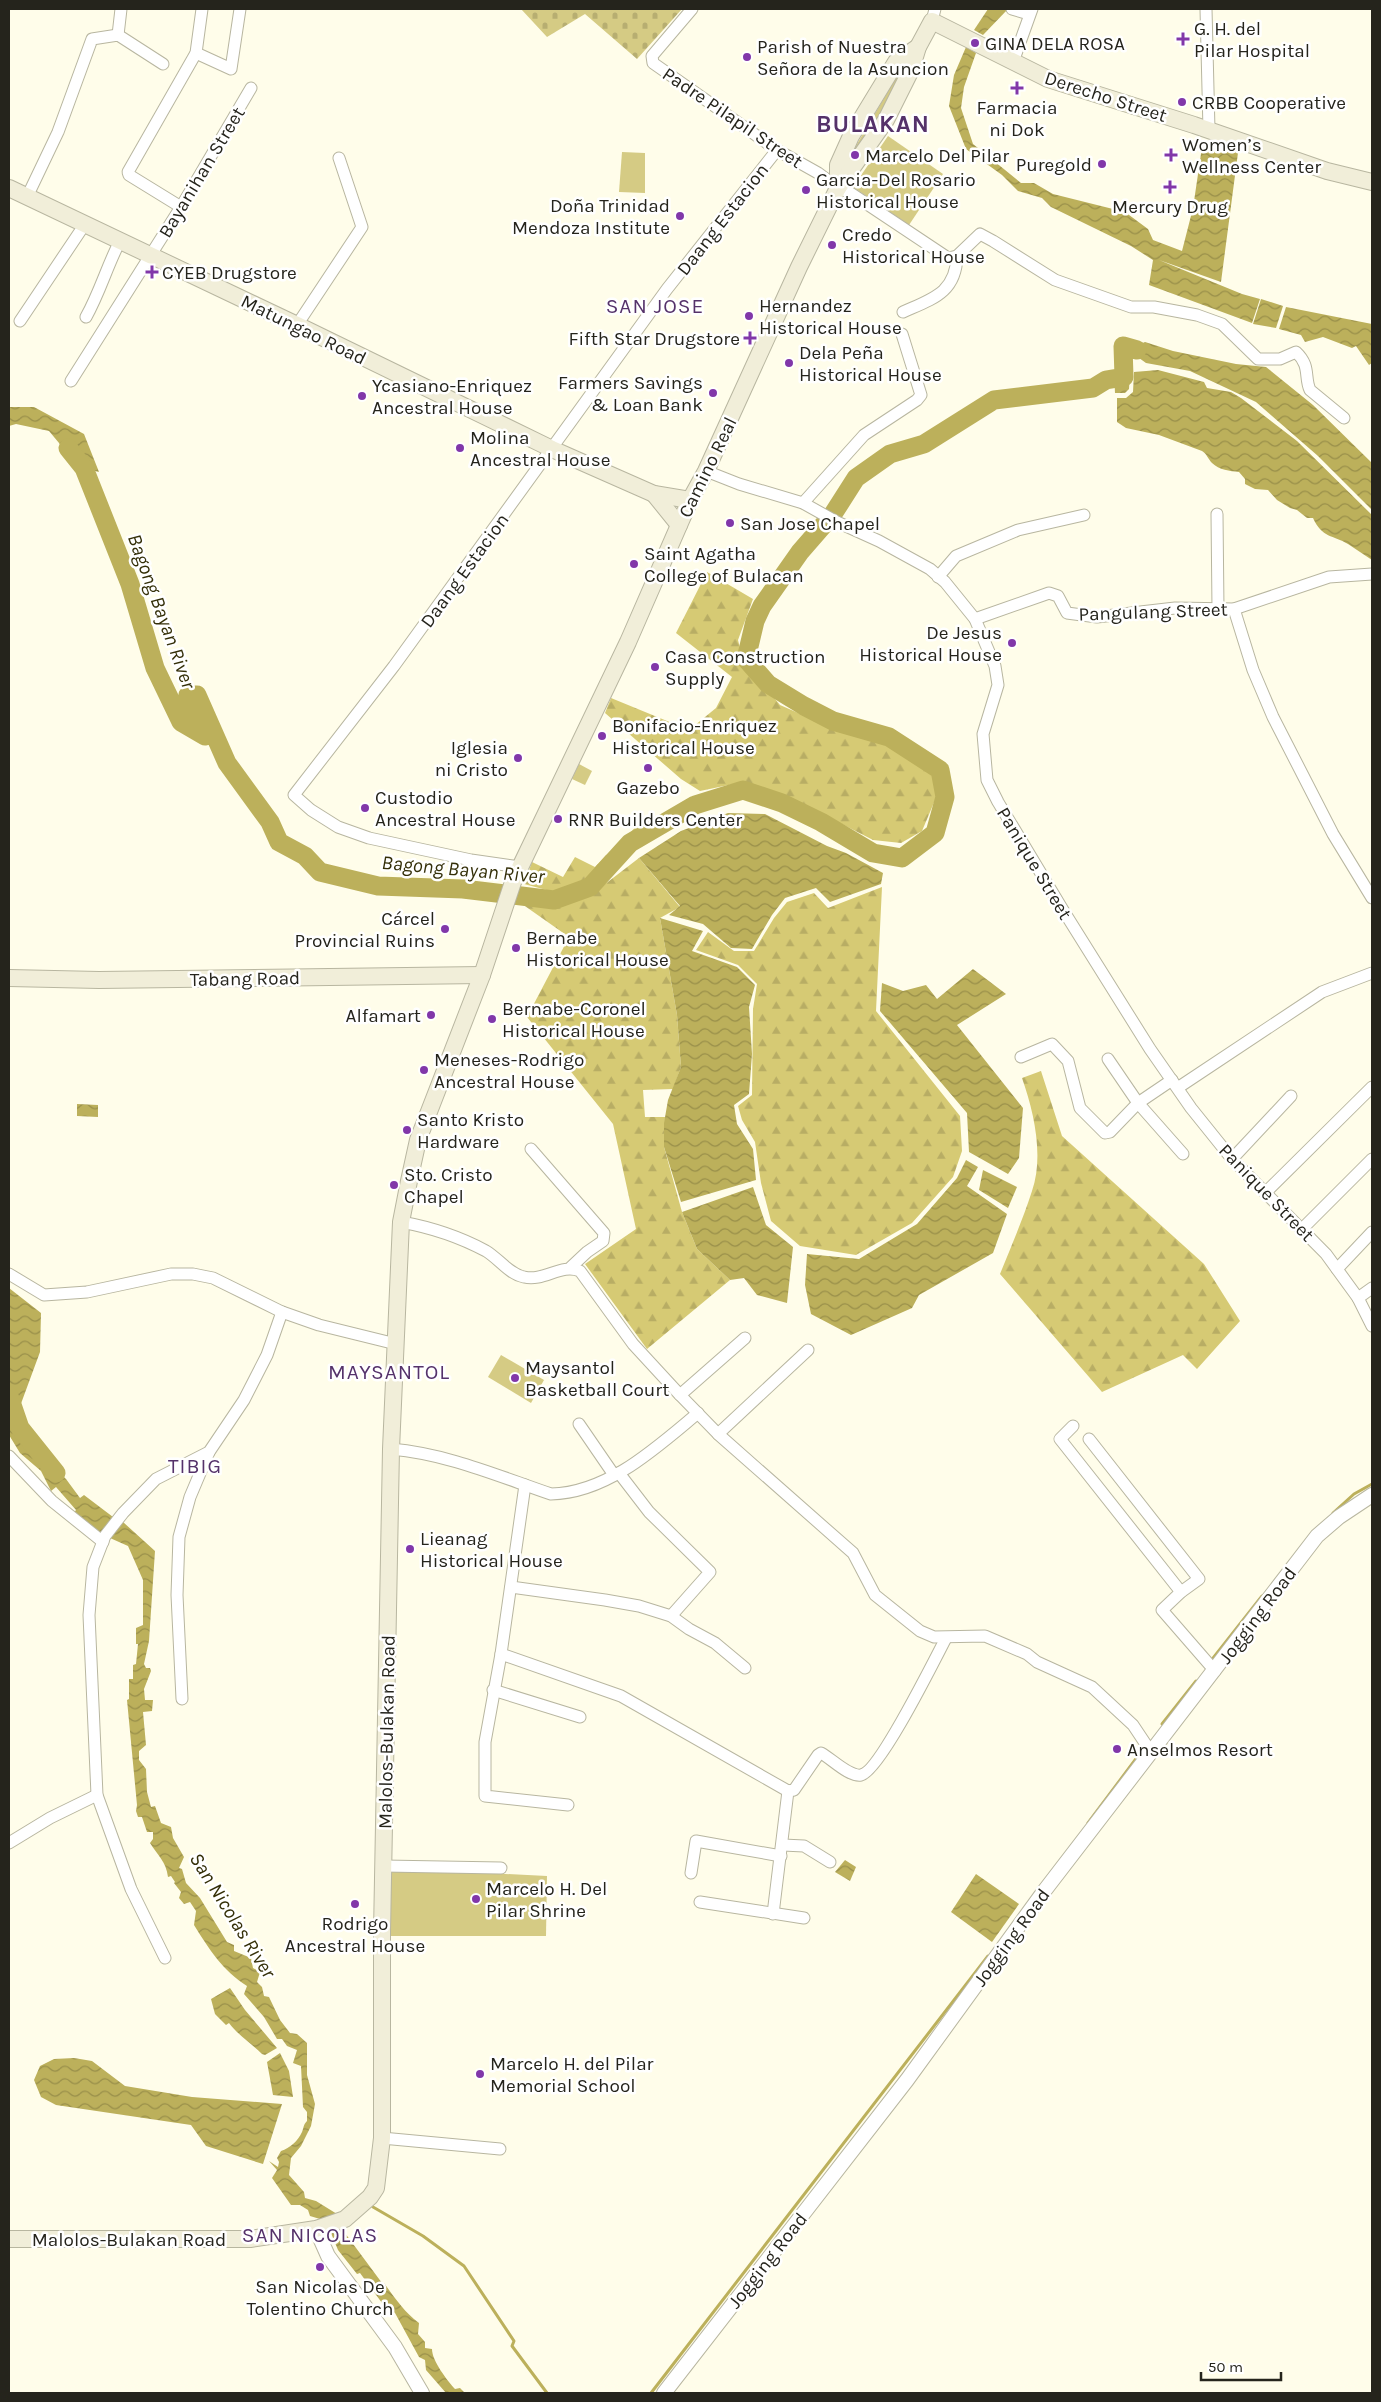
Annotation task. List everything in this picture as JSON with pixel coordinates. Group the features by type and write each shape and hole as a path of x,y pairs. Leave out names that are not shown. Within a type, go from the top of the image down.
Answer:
{"main road":[{"name":"Derecho Street","path":"934,15 954,30 986,48 1048,79 1208,130 1327,171 1372,182"},
{"name":"Camino Real","path":"502,909 516,874 616,667 690,500 706,470 799,266 838,188 878,132 912,70 918,47 934,15"},
{"name":"Camino Real","path":"838,188 838,165 861,121 896,62 918,47"},
{"path":"861,121 878,132"},
{"name":"Matungao Road","path":"9,188 552,449 654,494 690,500"},
{"name":"Matungao Road","path":"654,494 679,525"},
{"name":"Malolos-Bulakan Road","path":"9,2239 250,2239 320,2228 345,2219 370,2197 376,2188 382,2138 384,1866 391,1448 401,1222 418,1140 482,975 502,909"},
{"name":"Tabang Road","path":"9,978 99,980 482,975"}],"street":[{"path":"118,35 121,9"},
{"path":"181,207 128,176 128,172 196,53 202,9"},
{"path":"196,53 231,69 240,9"},
{"name":"Padre Pilapil Street","path":"692,9 652,56 653,63 776,150 818,173 838,188 849,192 948,258 957,256"},
{"path":"1206,9 1208,130"},
{"path":"1014,10 1030,12 1014,62"},
{"path":"27,197 58,132 92,39 118,35 163,64"},
{"name":"Bayanihan Street","path":"71,381 181,207 251,88"},
{"name":"Daang Estacion","path":"516,874 471,860 369,838 338,827 311,810 294,795 394,666 667,289 776,150"},
{"path":"297,325 362,227 339,158"},
{"path":"20,321 85,224"},
{"path":"903,312 938,296 951,282 957,270 957,256 980,234 993,240 1055,280 1131,307 1154,308 1197,315 1222,324 1258,360 1280,358 1296,352 1303,361 1309,375 1308,385 1310,390 1344,418"},
{"path":"86,317 104,279 105,268 120,241"},
{"path":"803,503 864,435 917,400 921,395 902,334"},
{"name":"Panique Street","path":"706,470 739,484 803,503 930,569 974,619 995,666 998,685 983,734 986,780 1063,910 1191,1108 1232,1159 1302,1228 1337,1269 1358,1298 1372,1326"},
{"path":"1217,514 1218,609"},
{"path":"938,577 956,556 1018,530 1084,515"},
{"name":"Pangulang Street","path":"974,619 1049,593 1058,596 1064,610 1071,614 1098,616 1175,608 1234,609 1329,576 1372,574"},
{"path":"1234,609 1253,670 1273,717 1333,834 1372,898"},
{"path":"1021,1057 1052,1044 1068,1061 1080,1108 1104,1133 1110,1132 1138,1103 1175,1084 1322,992 1372,973"},
{"path":"1108,1059 1138,1103 1183,1154"},
{"path":"1265,1193 1372,1087"},
{"path":"1232,1159 1291,1096"},
{"path":"401,1222 423,1226 486,1251 523,1277 539,1277 571,1267 587,1252 603,1241 605,1236 530,1149"},
{"path":"1302,1228 1372,1159"},
{"path":"1337,1269 1372,1232"},
{"path":"571,1267 580,1271 586,1277 633,1344 718,1434 853,1552 875,1595 920,1631 934,1638 985,1636 1027,1654 1037,1662 1092,1687 1133,1726 1151,1752"},
{"path":"9,1274 44,1295 87,1292 171,1274 193,1274 213,1278 282,1312 319,1325 396,1344"},
{"path":"1358,1298 1372,1288"},
{"path":"182,1699 178,1595 180,1537 190,1497 209,1452 244,1400 267,1355 282,1312"},
{"path":"680,1395 746,1338"},
{"path":"718,1434 808,1350"},
{"path":"391,1448 421,1452 460,1461 551,1494 566,1494 616,1474 652,1451 698,1413"},
{"path":"579,1424 616,1474 648,1512 710,1572 671,1616"},
{"path":"1073,1426 1060,1439 1181,1592"},
{"path":"1088,1440 1199,1578 1162,1610 1215,1671"},
{"path":"165,1958 131,1890 97,1796 89,1615 93,1567 104,1539 122,1513 156,1479 209,1452"},
{"path":"9,1456 52,1501 104,1539"},
{"path":"525,1485 501,1654 484,1742 486,1796 568,1805"},
{"name":"Jogging Road","path":"664,2393 907,2080 1045,1890 1317,1536 1339,1517 1372,1495"},
{"path":"511,1587 639,1606 671,1616 689,1629 715,1643 745,1668"},
{"path":"501,1654 621,1696 788,1791 794,1790 821,1753 852,1774 860,1776 867,1774 890,1741 946,1638"},
{"path":"493,1690 580,1717"},
{"path":"773,1914 788,1791"},
{"path":"9,1844 50,1818 97,1796"},
{"path":"691,1873 696,1841 782,1850 804,1846 830,1862"},
{"path":"384,1866 501,1868"},
{"path":"700,1902 804,1918"},
{"path":"382,2138 500,2149"},
{"path":"320,2228 328,2256 390,2339 422,2393"}],"green space":[{"path":"521,9 682,9 637,59 585,14 547,37"},
{"path":"903,66 905,67 871,134 847,161"},
{"path":"888,136 943,174 909,225 853,187"},
{"path":"622,152 645,153 645,193 619,192"},
{"path":"707,572 753,599 738,640 743,660 780,705 821,723 883,740 932,771 938,793 922,831 901,843 873,840 807,806 743,782 700,791 681,779 605,713 611,698 689,730 716,708 732,677 676,633"},
{"path":"579,764 592,771 585,785 572,779"},
{"path":"636,826 648,826 632,838 588,884 558,893 524,884 532,862 563,877 575,857 595,867 606,855 615,852"},
{"path":"639,858 680,907 660,918 677,1015 681,1067 673,1089 643,1090 645,1117 665,1117 664,1147 682,1212 697,1249 730,1280 647,1349 585,1264 636,1229 613,1124 527,1017 569,937 522,904 560,901 596,891"},
{"path":"882,887 876,1011 960,1116 962,1151 953,1177 912,1223 856,1255 800,1246 771,1221 761,1183 755,1142 742,1120 738,1106 752,1095 753,1009 757,984 738,965 696,950 708,932 734,951 754,951 774,918 787,902 814,893 828,908"},
{"path":"1041,1071 1062,1136 1204,1264 1240,1321 1197,1369 1183,1355 1102,1392 1000,1274 1017,1233 1036,1177 1037,1149 1034,1119 1022,1078"},
{"name":"Maysantol Basketball Court","path":"501,1355 544,1380 531,1403 488,1377"},
{"path":"389,1868 547,1876 546,1936 388,1936"}],"water":[{"path":"988,9 1008,9 983,35 974,30"},
{"path":"966,47 976,53 964,87 961,108 973,144 1021,183 1034,183 1053,194 1125,212 1148,229 1153,240 1182,251 1193,208 1202,147 1232,152 1233,144 1239,145 1221,282 1159,260 1242,294 1260,299 1252,323 1149,285 1153,260 1131,246 1051,207 1042,198 1018,191 1002,175 966,149 949,106 954,75"},
{"path":"1261,299 1283,306 1276,328 1253,324"},
{"path":"1286,307 1372,324 1372,363 1369,365 1356,346 1352,348 1323,337 1305,342 1301,335 1279,329"},
{"path":"1145,342 1173,351 1236,364 1266,367 1313,405 1372,463 1372,510 1318,456 1256,402 1190,371 1146,363 1128,350 1123,356 1116,353 1119,344 1136,346"},
{"path":"1124,367 1130,372 1129,389 1125,393 1115,393 1114,372"},
{"path":"1158,370 1204,382 1207,388 1231,392 1297,441 1372,515 1372,560 1343,541 1324,533 1313,518 1307,518 1297,510 1277,500 1268,490 1255,489 1245,484 1245,479 1239,472 1218,467 1202,451 1159,435 1126,428 1117,422 1117,398 1126,398 1133,392 1134,372"},
{"path":"9,407 34,407 84,434 99,472 79,467 49,431 16,424 9,426"},
{"path":"728,813 765,814 883,873 881,884 830,902 816,888 785,898 772,915 752,949 731,948 703,924 669,915 680,906 639,858 681,831"},
{"path":"660,918 703,931 692,951 737,967 755,985 749,1007 752,1054 749,1094 734,1105 737,1124 753,1149 756,1180 681,1202 664,1147 664,1123 668,1100 681,1067 677,1015"},
{"path":"973,969 1006,994 957,1025 1023,1108 1019,1158 1008,1174 969,1152 967,1113 880,1011 882,983 903,991 926,985 937,999"},
{"path":"77,1104 98,1105 98,1117 77,1116"},
{"path":"966,1160 978,1167 967,1186 1007,1214 993,1253 919,1295 912,1308 851,1335 811,1314 805,1285 807,1254 859,1259 917,1224 957,1178"},
{"path":"983,1170 1017,1187 1008,1208 979,1190"},
{"path":"753,1187 766,1225 793,1247 787,1303 757,1295 744,1278 730,1280 697,1249 682,1212"},
{"path":"9,1288 41,1313 40,1352 19,1409 18,1428 27,1435 32,1447 66,1479 80,1498 84,1495 113,1517 98,1536 73,1514 76,1510 56,1487 51,1491 41,1471 20,1453 9,1435"},
{"path":"123,1522 155,1551 149,1641 144,1664 151,1671 144,1689 145,1700 153,1700 152,1711 143,1712 146,1745 139,1751 139,1760 146,1769 147,1792 151,1807 155,1806 161,1823 171,1827 173,1838 184,1857 179,1868 182,1869 186,1883 200,1898 227,1942 234,1945 234,1951 251,1958 253,1968 260,1972 257,1982 262,1987 264,1996 269,1997 280,2020 290,2033 297,2034 307,2043 307,2075 315,2104 311,2126 301,2146 291,2158 289,2175 304,2192 305,2198 316,2201 337,2214 320,2219 310,2216 308,2210 300,2205 291,2205 272,2178 277,2170 269,2161 278,2167 279,2162 277,2158 281,2151 296,2141 307,2121 307,2112 303,2107 301,2066 293,2063 297,2050 287,2046 282,2039 277,2039 264,2017 244,1994 247,1986 231,1974 205,1943 194,1925 196,1911 190,1902 184,1904 179,1898 181,1892 171,1876 168,1877 164,1863 150,1843 153,1839 153,1832 147,1832 142,1817 138,1817 136,1811 127,1700 129,1699 129,1679 133,1679 133,1665 136,1664 138,1644 136,1644 136,1628 143,1625 143,1580 128,1546 110,1538"},
{"path":"845,1860 856,1867 850,1881 835,1872"},
{"path":"976,1874 1019,1904 992,1942 951,1912"},
{"path":"230,1988 245,2010 277,2048 265,2055 262,2054 229,2023 226,2025 215,2014 211,1999"},
{"path":"280,2053 289,2071 293,2097 273,2095 267,2062"},
{"path":"74,2058 92,2061 125,2086 192,2097 282,2104 263,2164 206,2146 191,2125 56,2105 41,2097 34,2080 40,2066 54,2059"},
{"path":"342,2229 382,2283 384,2283 404,2309 419,2323 418,2334 425,2342 425,2348 432,2349 434,2359 444,2376 455,2389 460,2388 465,2393 446,2393 426,2370 425,2360 419,2357 395,2313 382,2303 360,2273 357,2274 338,2250 331,2233"}],"waterway":[{"name":"Bagong Bayan River","path":"68,448 84,468 130,584 155,668 181,722 205,736 188,695 197,695 227,763 270,822 279,842 305,856 320,872 378,886 463,889 554,900 590,887 630,843 695,805 743,790 782,803 821,822 873,853 902,858 935,833 945,797 940,770 889,737 833,721 768,684 746,659 755,621 762,606 800,552 833,514 856,478 890,454 924,444 994,400 1093,388 1106,380 1124,377 1123,346 1137,350"},
{"name":"San Nicolas River","path":"9,1396 20,1428 56,1473"},
{"path":"1333,1513 1354,1494 1372,1484"},
{"path":"1210,1662 1262,1596"},
{"path":"1162,1724 1196,1681"},
{"path":"1088,1823 1144,1748"},
{"path":"651,2393 988,1956"},
{"path":"373,2207 423,2236 464,2266 514,2341 512,2346 547,2393"}],"place":[{"name":"G. H. del Pilar Hospital","path":"1183,39"},
{"name":"GINA DELA ROSA","path":"975,43"},
{"name":"Parish of Nuestra Señora de la Asuncion","path":"747,57"},
{"name":"Farmacia ni Dok","path":"1017,88"},
{"name":"CRBB Cooperative","path":"1182,102"},
{"name":"Marcelo Del Pilar","path":"855,155"},
{"name":"Women’s Wellness Center","path":"1171,155"},
{"name":"Puregold","path":"1102,164"},
{"name":"Mercury Drug","path":"1170,187"},
{"name":"Garcia-Del Rosario Historical House","path":"806,190"},
{"name":"Doña Trinidad Mendoza Institute","path":"680,216"},
{"name":"Credo Historical House","path":"832,245"},
{"name":"CYEB Drugstore","path":"152,272"},
{"name":"Hernandez Historical House","path":"749,316"},
{"name":"Fifth Star Drugstore","path":"750,338"},
{"name":"Dela Peña Historical House","path":"789,363"},
{"name":"Farmers Savings & Loan Bank","path":"713,393"},
{"name":"Ycasiano-Enriquez Ancestral House","path":"362,396"},
{"name":"Molina Ancestral House","path":"460,448"},
{"name":"San Jose Chapel","path":"730,523"},
{"name":"Saint Agatha College of Bulacan","path":"634,564"},
{"name":"De Jesus Historical House","path":"1012,643"},
{"name":"Casa Construction Supply","path":"655,667"},
{"name":"Bonifacio-Enriquez Historical House","path":"602,736"},
{"name":"Iglesia ni Cristo","path":"518,758"},
{"name":"Gazebo","path":"648,768"},
{"name":"Custodio Ancestral House","path":"365,808"},
{"name":"RNR Builders Center","path":"558,819"},
{"name":"Cárcel Provincial Ruins","path":"445,929"},
{"name":"Bernabe Historical House","path":"516,948"},
{"name":"Alfamart","path":"431,1015"},
{"name":"Bernabe-Coronel Historical House","path":"492,1019"},
{"name":"Meneses-Rodrigo Ancestral House","path":"424,1070"},
{"name":"Santo Kristo Hardware","path":"407,1130"},
{"name":"Sto. Cristo Chapel","path":"394,1185"},
{"name":"Maysantol Basketball Court","path":"515,1378"},
{"name":"Lieanag Historical House","path":"410,1549"},
{"name":"Anselmos Resort","path":"1117,1749"},
{"name":"Marcelo H. Del Pilar Shrine","path":"476,1899"},
{"name":"Rodrigo Ancestral House","path":"355,1904"},
{"name":"Marcelo H. del Pilar Memorial School","path":"480,2074"},
{"name":"San Nicolas De Tolentino Church","path":"320,2267"}],"district":[{"name":"BULAKAN","path":"873,124"},
{"name":"SAN JOSE","path":"655,306"},
{"name":"MAYSANTOL","path":"389,1372"},
{"name":"TIBIG","path":"195,1466"},
{"name":"SAN NICOLAS","path":"310,2235"}]}
